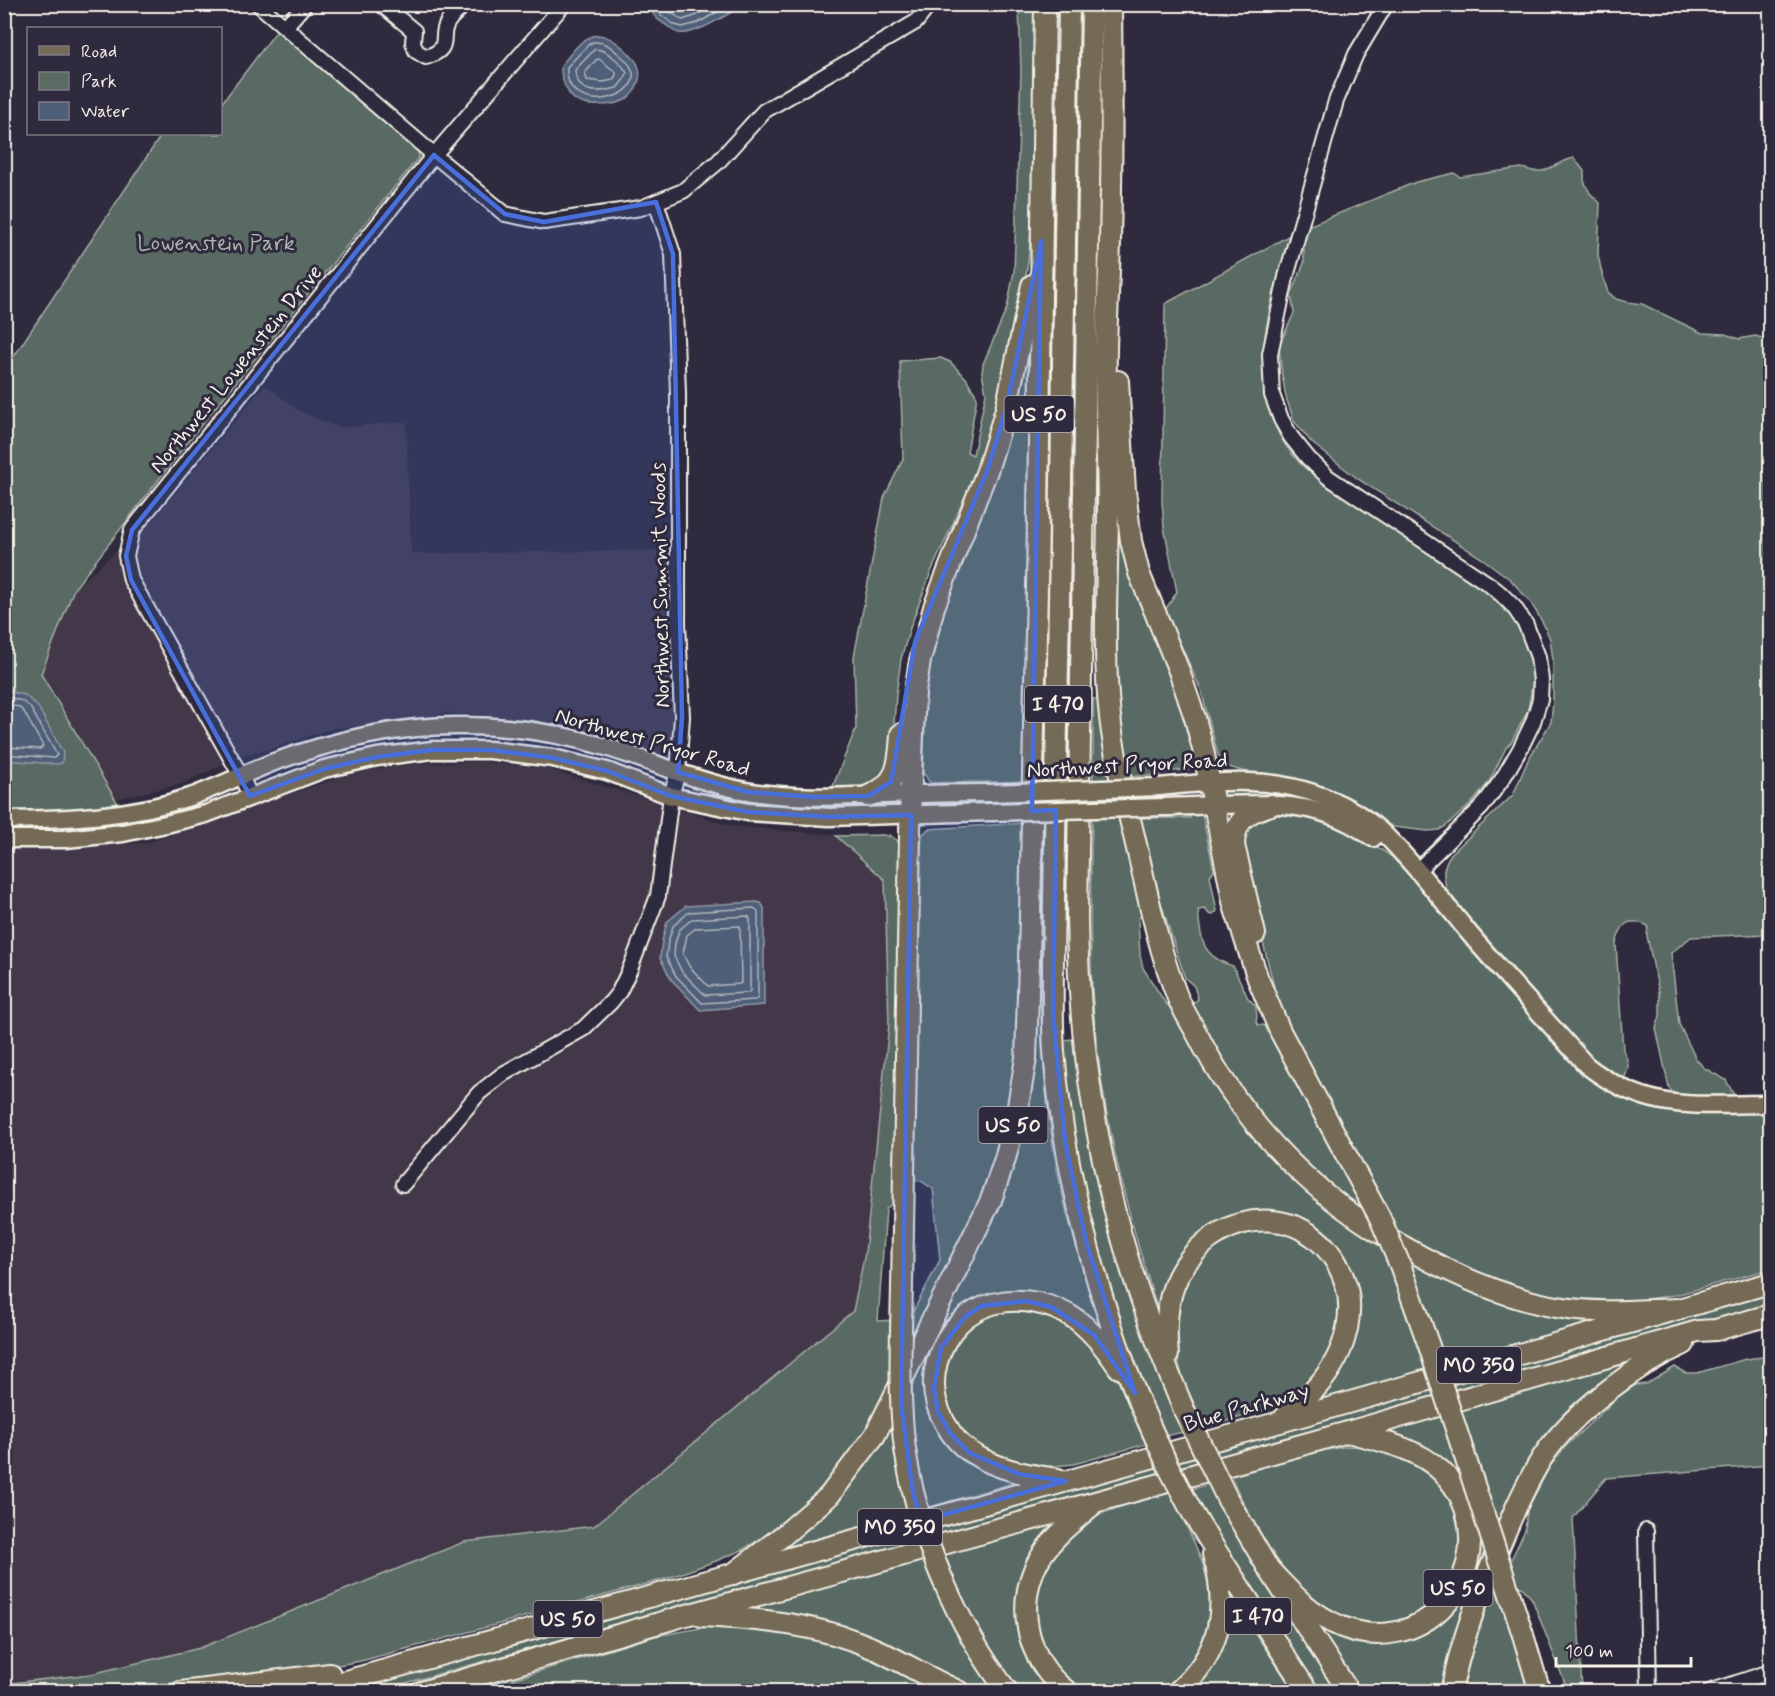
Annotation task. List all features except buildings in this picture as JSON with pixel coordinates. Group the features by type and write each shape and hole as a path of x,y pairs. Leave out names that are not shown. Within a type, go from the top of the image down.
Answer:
{"highway":[{"name":"US 50","path":"306,1692 733,1574 829,1496 875,1435 991,1200 1005,1159 1017,1112 1026,1058 1037,598 1045,4"},
{"name":"I 470","path":"1069,4 1053,960 1054,1050 1065,1140 1084,1231 1103,1299 1135,1393 1192,1512 1308,1692"},
{"name":"I 470","path":"1092,4 1077,917 1080,996 1089,1077 1108,1187 1133,1273 1171,1380 1228,1500 1268,1568 1350,1692"},
{"path":"1111,4 1110,240 1106,351 1107,679 1116,760 1159,942 1178,998 1220,1077 1244,1111 1271,1143 1305,1177 1334,1202 1366,1224 1408,1249 1497,1291 1526,1301 1566,1309 1608,1311 1677,1309"},
{"path":"1110,240 1125,490 1131,541 1139,573 1179,671 1195,718 1234,906 1258,979 1280,1031 1380,1218 1400,1265 1429,1346 1540,1692"},
{"path":"1008,1692 973,1638 945,1585 925,1535 905,1449 901,1404 902,1285 911,794 913,721 918,671 934,607 987,471 1006,410 1041,241"},
{"path":"868,796 884,788 894,776 900,752 903,698 908,669 929,603 953,555"},
{"path":"1271,805 1247,815 1236,828 1234,845 1258,943 1271,1010"},
{"path":"1171,1380 1166,1317 1170,1297 1180,1271 1193,1254 1227,1227 1266,1219 1288,1224 1311,1234 1328,1250 1342,1272 1350,1314 1343,1342 1331,1368 1309,1395 1280,1422"},
{"name":"Blue Parkway","path":"733,1574 1770,1283"},
{"path":"1066,1480 1019,1474 993,1465 970,1453 951,1434 938,1412 934,1389 941,1348 952,1330 965,1317 982,1306 1003,1301 1026,1301 1051,1307 1076,1320 1094,1335 1135,1393"},
{"name":"MO 350","path":"1348,1432 1698,1331 1716,1330 1770,1315"},
{"path":"1452,1692 1465,1632 1513,1512 1543,1456 1590,1405 1617,1384 1668,1351 1716,1330"},
{"name":"US 50","path":"421,1692 683,1616 1348,1432 1408,1449 1441,1470 1453,1484 1469,1521 1471,1540 1468,1564 1450,1600 1423,1622 1385,1634 1343,1628 1320,1617 1302,1604 1268,1568"},
{"path":"1068,1692 1057,1684 1040,1662 1029,1639 1025,1607 1029,1582 1042,1555 1063,1531 1096,1502"},
{"path":"1177,1692 1193,1678 1203,1664 1216,1637 1220,1609 1219,1583 1209,1540"},
{"path":"683,1616 747,1618 788,1623 817,1630 876,1650 960,1692"},
{"path":"182,1692 404,1664"}],"main road":[{"name":"Northwest Pryor Road","path":"4,820 83,818 147,808 190,797 322,746 377,733 456,726 495,727 562,736 606,747 708,783 771,794 814,797 868,796 1159,787 1209,782 1276,784 1302,790 1346,807 1385,835 1586,1065 1602,1078 1641,1097 1666,1103 1770,1104"},
{"name":"Northwest Pryor Road","path":"4,839 66,838 123,833 206,814 324,769 377,757 432,750 490,750 554,758 607,771 671,796 748,812 792,816 829,817 1271,805 1306,809 1328,814 1359,828 1417,871"}],"street":[{"path":"258,4 505,214 544,222 641,208 683,191 718,162 764,111 916,22 930,4"},
{"path":"285,27 305,4"},
{"path":"381,4 414,31 413,42 416,51 426,57 438,53 444,45 444,31 450,19 464,4"},
{"name":"Northwest Lowenstein Drive","path":"250,796 131,580 126,556 132,530 434,155 564,4"},
{"path":"1386,4 1356,54 1336,101 1286,277 1270,354 1272,395 1291,437 1308,458 1329,477 1490,585 1514,607 1527,625 1533,640 1539,657 1541,680 1540,699 1533,722 1503,778 1482,807 1417,871"},
{"name":"Northwest Summit Woods","path":"403,1184 479,1093 503,1074 583,1029 619,992 658,896 671,796 678,772 682,717 678,623 678,393 673,254 656,202"},
{"path":"1646,1531 1649,1692"},
{"path":"1709,1692 1770,1672"}],"highlighted area":[{"path":"434,155 505,214 544,222 656,202 673,254 682,717 678,772 748,792 814,797 868,796 891,782 915,642 987,471 1006,409 1041,241 1032,811 1056,810 1053,1012 1065,1141 1086,1241 1135,1393 1094,1335 1051,1307 1026,1301 982,1306 965,1317 941,1348 934,1389 938,1412 951,1434 970,1453 1019,1474 1066,1481 921,1521 913,1493 901,1404 911,815 829,817 748,812 671,796 607,771 553,758 490,750 432,750 377,757 324,769 250,796 131,580 126,556 132,530"}],"shaded area":[{"path":"265,385 299,411 339,428 406,422 411,554 678,550 679,758 618,743 556,723 446,713 333,728 266,750 248,753 182,784 116,799 42,674 51,647 74,589 156,516"},
{"path":"485,762 544,768 731,826 835,835 885,880 889,1024 865,1253 853,1311 594,1526 464,1542 200,1648 91,1674 5,1684 5,850 146,843 356,772 422,763"}],"green space":[{"path":"1019,5 1036,5 1031,230 1013,360 984,455 931,572 911,625 901,659 891,766 876,785 831,791 856,728 854,657 884,498 903,459 900,361 941,358 950,362 966,378 977,397 967,452 973,455 986,393 982,373 983,364 1007,308 1014,272 1021,72"},
{"name":"Lowenstein Park","path":"278,29 418,148 419,157 198,429 74,589 41,674 120,807 5,814 4,371 161,135 222,135 222,103"},
{"path":"1574,158 1584,171 1584,181 1590,193 1600,203 1598,255 1608,292 1616,299 1642,304 1702,333 1725,334 1739,339 1755,336 1770,340 1770,934 1691,937 1671,953 1679,1024 1696,1059 1704,1068 1726,1080 1734,1095 1681,1096 1674,1094 1669,1088 1656,1028 1660,1016 1660,997 1647,936 1648,926 1635,922 1626,924 1620,931 1616,944 1623,1050 1628,1064 1624,1079 1618,1081 1594,1062 1561,1028 1448,893 1444,873 1451,854 1513,795 1528,760 1551,722 1553,660 1550,639 1531,603 1511,580 1483,559 1358,479 1312,443 1294,421 1282,375 1279,346 1294,313 1291,295 1304,263 1304,240 1308,226 1416,182 1454,173 1460,177 1521,168 1543,171"},
{"path":"1290,235 1267,323 1263,352 1264,381 1269,410 1280,437 1299,462 1320,480 1487,592 1523,633 1529,651 1533,667 1528,710 1489,782 1471,804 1439,830 1393,827 1315,784 1229,767 1218,755 1201,690 1165,610 1177,592 1164,527 1162,501 1165,304"},
{"path":"1031,332 1025,781 932,783 923,775 926,694 934,642 1003,437"},
{"path":"1116,496 1193,740 1196,769 1127,777 1113,693"},
{"path":"1104,698 1143,892 1142,914 1138,920 1143,968 1252,1127 1419,1260 1604,1320 1305,1404 1351,1331 1327,1241 1231,1218 1160,1312 1158,1310 1134,1231 1114,1150 1095,1027 1090,914 1093,699"},
{"path":"1220,789 1299,793 1358,823 1223,800"},
{"path":"1202,813 1214,870 1210,876 1217,911 1213,915 1205,909 1198,910 1202,938 1214,957 1233,966 1248,998 1256,1006 1258,1025 1272,1026 1377,1222 1310,1174 1233,1084 1191,1005 1198,999 1194,986 1185,978 1160,900 1158,902 1136,818 1190,818 1190,814"},
{"path":"1267,813 1301,815 1328,820 1372,843 1393,858 1492,970 1620,1094 1770,1110 1770,1269 1676,1295 1610,1304 1549,1299 1497,1283 1401,1237 1314,1076 1275,991 1239,845 1241,829"},
{"path":"1024,823 1018,1073 988,1188 870,1425 822,1490 778,1528 742,1550 665,1579 361,1661 304,1671 217,1681 127,1685 63,1691 5,1691 4,1684 91,1674 200,1648 464,1542 594,1526 853,1311 865,1253 889,1024 885,880 836,836 885,835 888,837 889,835 901,846 899,1198 886,1209 878,1321 896,1320 906,1325 940,1260 933,1189 921,1181 914,1180 917,877 922,835 928,829"},
{"path":"1040,911 1041,1020 1050,1129 1068,1218 1104,1336 1043,1297 953,1323 935,1411 1020,1481 763,1555 837,1492 1002,1186 1036,913"},
{"path":"1074,1039 1090,1140 1112,1240 1143,1338 1184,1432 1165,1436 1156,1418 1122,1333 1086,1207 1072,1127 1063,1040"},
{"path":"1241,1225 1300,1234 1338,1277 1342,1323 1325,1364 1304,1388 1281,1404 1206,1427 1183,1381 1174,1344 1172,1312 1194,1259"},
{"path":"1770,1292 1770,1303 377,1691 340,1692"},
{"path":"1001,1309 1037,1309 1077,1329 1116,1376 1146,1444 1074,1464 1044,1467 1013,1464 971,1442 950,1417 941,1386 947,1357 963,1332 982,1316"},
{"path":"1645,1355 1559,1427 1446,1691 1360,1691 1311,1617 1349,1636 1448,1609 1470,1507 1384,1432 1435,1415"},
{"path":"1770,1356 1770,1465 1606,1478 1573,1518 1582,1691 1568,1691 1532,1599 1522,1587 1516,1587 1509,1564 1525,1530 1527,1510 1549,1468 1565,1447 1620,1395 1636,1385 1647,1384 1675,1367 1685,1373 1697,1373 1746,1359"},
{"path":"1348,1446 1392,1451 1414,1459 1444,1488 1456,1511 1460,1538 1459,1555 1454,1571 1438,1598 1412,1617 1396,1622 1361,1625 1324,1612 1297,1585 1275,1556 1246,1509 1231,1476"},
{"path":"1210,1484 1233,1528 1338,1691 1315,1691 1211,1531 1190,1489"},
{"path":"1170,1493 1199,1553 1206,1573 1210,1593 1210,1614 1206,1635 1189,1667 1170,1685 1159,1691 1081,1692 1062,1680 1030,1627 1041,1563 1093,1517 1122,1506"},
{"path":"1065,1519 1021,1582 1057,1691 978,1691 937,1672 738,1610"},
{"path":"1495,1569 1533,1691 1456,1692"},
{"path":"1230,1596 1294,1691 1181,1692"},
{"path":"713,1626 813,1632 953,1692 455,1692 512,1676 513,1679 655,1636"}],"water":[{"path":"649,4 744,5 703,28 679,33 656,17"},
{"path":"598,35 617,43 637,63 640,75 636,87 633,93 623,101 599,105 581,103 571,97 563,81 562,64 582,42"},
{"path":"4,690 25,695 38,707 63,753 62,763 5,760"},
{"path":"761,903 764,908 764,1005 700,1010 671,979 660,958 667,922 686,906"}]}
